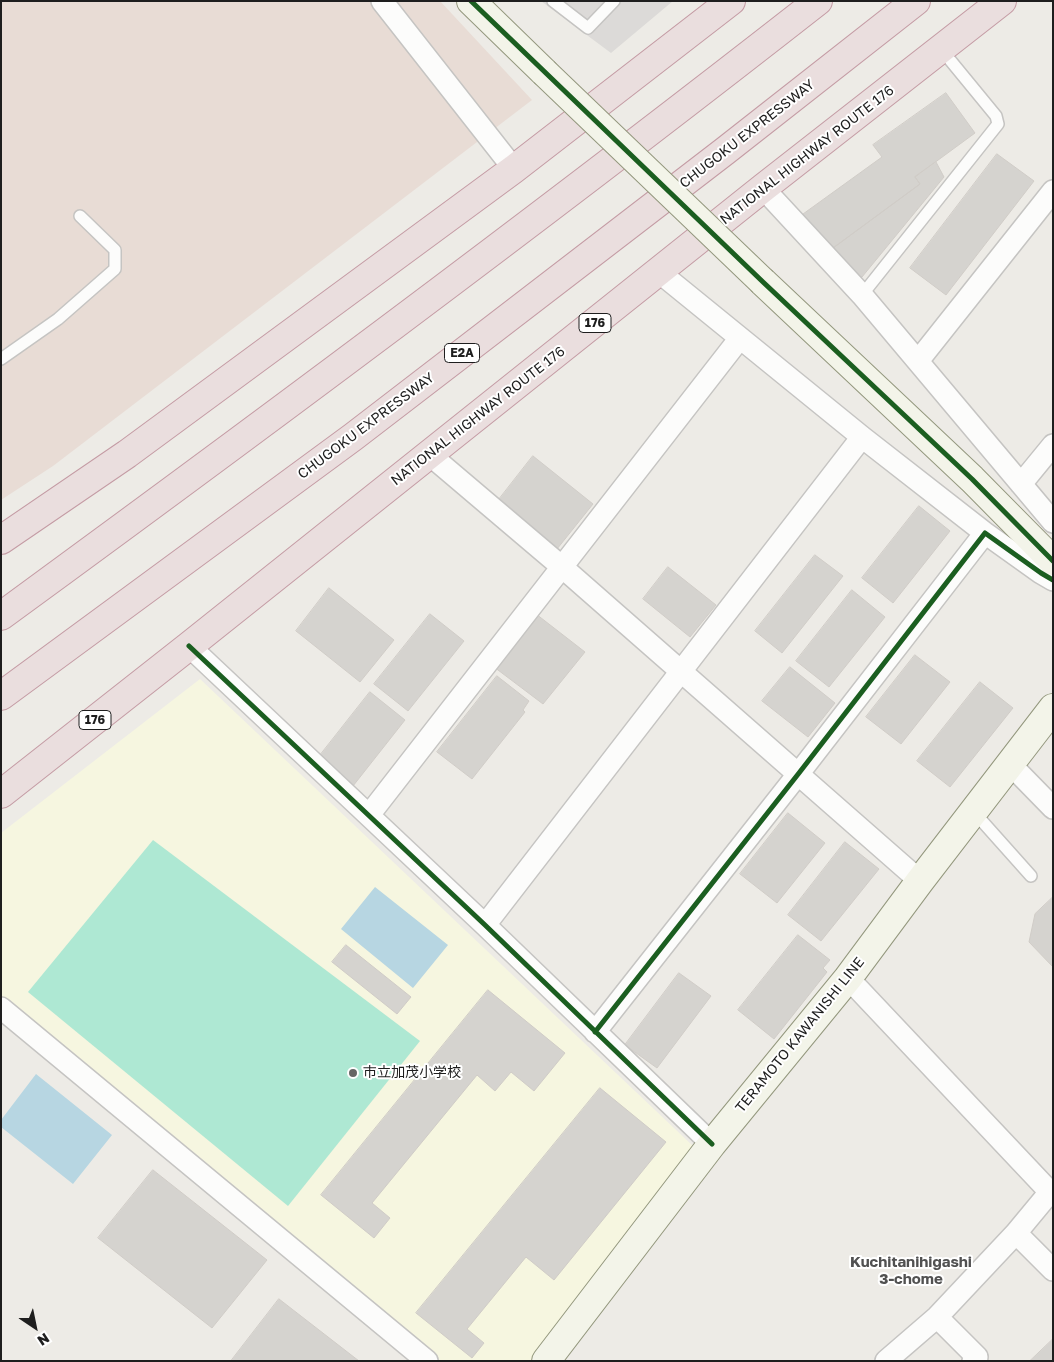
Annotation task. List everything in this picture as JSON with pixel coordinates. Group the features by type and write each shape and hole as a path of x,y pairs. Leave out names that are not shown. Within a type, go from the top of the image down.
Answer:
{"highway":[{"path":"1,540 127,454 514,169 730,1"},
{"path":"1,616 212,462 690,102 818,1"},
{"name":"CHUGOKU EXPRESSWAY","path":"1,696 353,437 725,152 916,1"},
{"name":"NATIONAL HIGHWAY ROUTE 176","path":"1,794 430,455 762,188 1002,1"}],"main road":[{"path":"470,1 763,282 972,478 1053,560"},
{"name":"TERAMOTO KAWANISHI LINE","path":"546,1361 712,1144 848,978 1053,708"}],"street":[{"path":"382,1 514,169"},
{"path":"762,188 862,294 1053,522"},
{"path":"918,361 1053,190"},
{"path":"659,272 862,437 985,533 1053,580"},
{"path":"369,815 740,338"},
{"path":"485,925 862,437"},
{"path":"1021,484 1053,445"},
{"path":"430,455 562,567 920,881"},
{"path":"595,1032 799,774 985,533"},
{"path":"190,646 485,925 712,1144"},
{"path":"1010,764 1053,808"},
{"path":"848,978 1050,1192 1016,1232 937,1317 886,1361"},
{"path":"1,1008 427,1361"},
{"path":"1016,1232 1053,1270"},
{"path":"937,1317 977,1357 973,1361"}],"lane":[{"path":"553,1 588,28 614,1"},
{"path":"862,294 998,124 996,116 941,49"},
{"path":"1,359 58,319 115,268 115,250 80,216"},
{"path":"973,811 1031,876"}],"shaded area":[{"path":"1,1 440,1 532,100 53,466 1,500"},
{"path":"541,1 673,1 611,53"},
{"name":"市立加茂小学校","path":"200,679 693,1146 693,1152 531,1361 441,1361 1,1000 1,833"}],"green space":[{"path":"153,840 420,1041 288,1206 28,992"}],"water":[{"path":"375,887 448,945 413,988 341,929"},
{"path":"36,1074 112,1135 73,1184 1,1127 1,1120"}],"building":[{"path":"946,93 975,133 915,177 920,184 829,251 803,214 882,157 873,145"},
{"path":"997,154 1034,181 946,295 910,268"},
{"path":"936,162 944,177 862,277 854,277 833,248 920,184 915,177"},
{"path":"533,456 593,504 557,549 497,502"},
{"path":"919,506 950,531 893,603 862,578"},
{"path":"815,555 843,576 782,653 755,631"},
{"path":"668,567 716,605 690,637 643,599"},
{"path":"329,588 394,640 360,682 296,631"},
{"path":"852,590 885,617 829,687 796,661"},
{"path":"430,614 464,641 408,711 374,684"},
{"path":"536,614 585,652 543,704 494,667"},
{"path":"915,655 950,682 901,744 866,717"},
{"path":"790,667 835,703 808,737 762,701"},
{"path":"497,676 529,701 523,710 525,712 472,779 437,752"},
{"path":"980,682 1013,708 950,787 917,761"},
{"path":"370,692 405,720 353,786 318,758"},
{"path":"788,813 825,843 777,903 740,874"},
{"path":"845,842 879,869 821,941 788,915"},
{"path":"1053,897 1053,967 1029,942 1035,914"},
{"path":"798,935 830,960 823,968 827,972 774,1039 738,1010"},
{"path":"346,945 411,997 397,1014 332,962"},
{"path":"679,973 711,996 657,1068 625,1045"},
{"path":"488,990 565,1053 534,1091 511,1072 495,1091 477,1075 372,1203 390,1218 374,1238 321,1195"},
{"path":"600,1088 666,1142 554,1280 526,1257 467,1329 484,1343 472,1358 416,1313"},
{"path":"153,1170 267,1260 212,1328 98,1238"},
{"path":"279,1299 359,1361 231,1361"},
{"path":"1053,1339 1053,1361 1030,1361"}],"cycle path":[{"path":"471,1 763,282 972,479 1053,561"},
{"path":"595,1032 985,533 1053,580"},
{"path":"189,646 485,925 712,1144"}],"place":[{"name":"市立加茂小学校","path":"353,1073"}],"district":[{"name":"Kuchitanihigashi 3-chome","path":"911,1270"}]}
